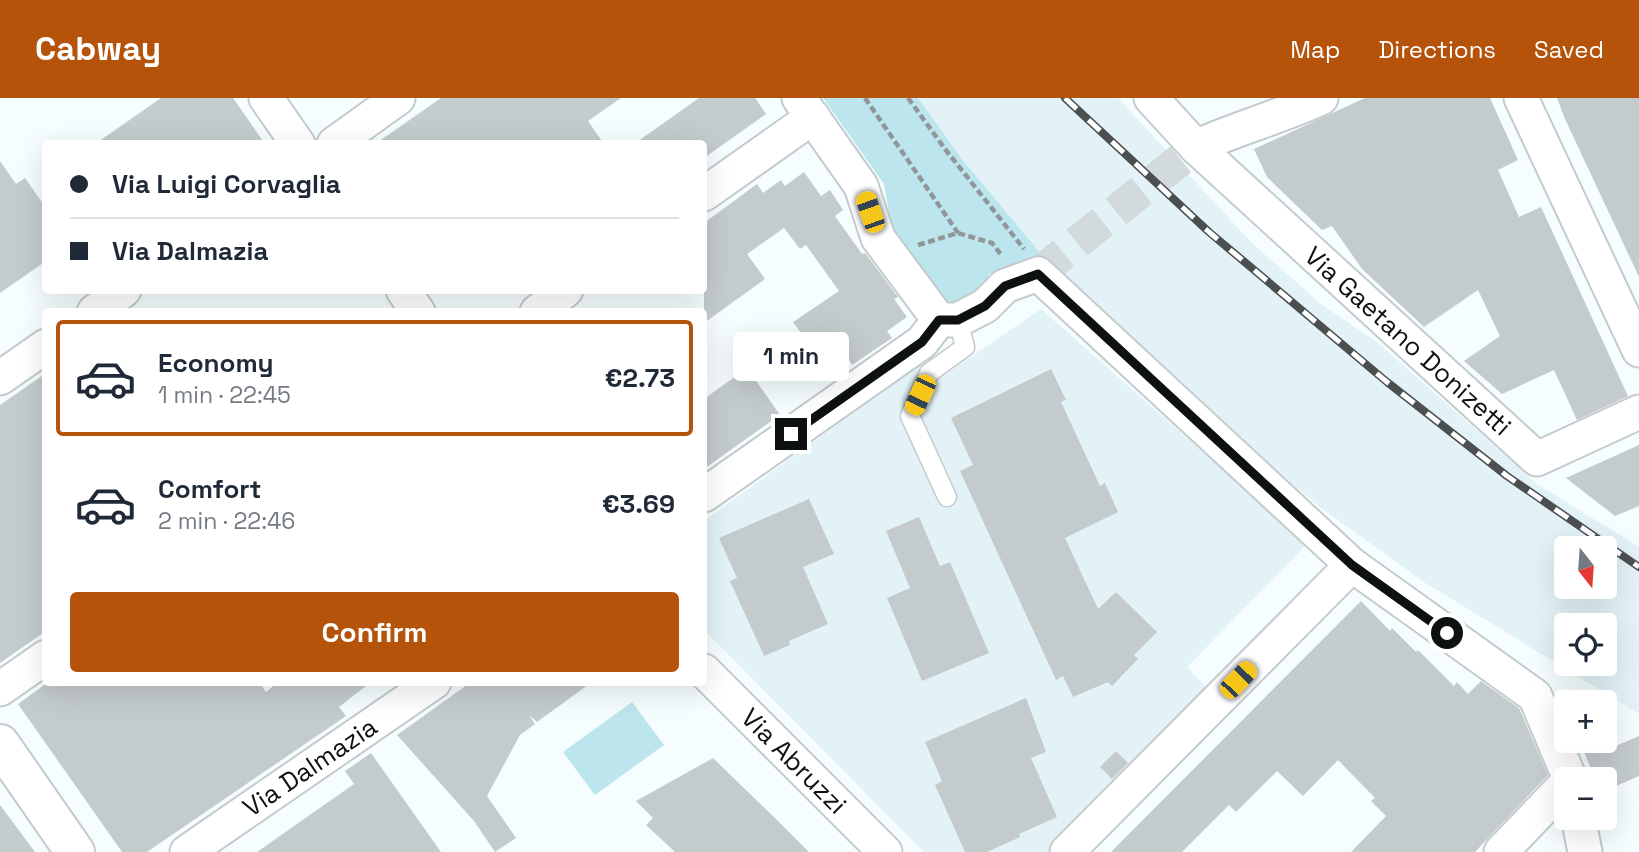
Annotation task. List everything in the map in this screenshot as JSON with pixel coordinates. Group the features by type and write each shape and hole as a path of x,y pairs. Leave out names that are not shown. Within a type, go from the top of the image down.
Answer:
{"main road":[{"path":"0,744 75,852"}],"street":[{"path":"266,98 295,140"},
{"path":"340,140 398,98"},
{"path":"1151,98 1196,147 1292,112 1321,98"},
{"path":"1521,98 1639,350"},
{"path":"707,191 806,108 861,186 878,238 948,320"},
{"name":"Via Gaetano Donizetti","path":"1196,147 1537,459 1639,412"},
{"path":"707,493 922,342 948,320 985,306 1005,286 1034,265 1352,565 1535,696 1565,767"},
{"path":"99,308 119,294"},
{"path":"542,308 561,294"},
{"path":"0,378 42,349"},
{"path":"1067,852 1352,565"},
{"path":"0,689 42,660"},
{"name":"Via Abruzzi","path":"707,674 885,852"},
{"name":"Via Dalmazia","path":"187,852 428,686"},
{"path":"1501,852 1554,797"},
{"path":"1581,830 1585,852"}],"lane":[{"path":"947,497 910,416 929,373 965,347 948,320"}],"path":[{"path":"865,98 958,233"},
{"path":"908,98 1034,265"},
{"path":"910,236 917,245 958,233 992,243 1003,257"}],"shaded area":[{"path":"823,98 918,98 962,159 1042,255 1023,270 1005,269 989,274 984,288 972,298 953,305 943,301 891,225 884,184"},
{"path":"918,98 1118,98 1252,243 1322,305 1377,342 1537,484 1639,547 1639,714 1617,700 1617,690 1600,690 1577,676 1617,676 1617,613 1554,613 1554,662 1424,582 1320,507 1203,409 1042,255 962,159"},
{"path":"1041,309 1307,544 1187,667 1212,694 1049,852 924,852 707,633 707,519 921,364 937,380"},
{"path":"632,702 664,745 595,795 563,752"}],"building":[{"path":"161,98 233,98 262,140 101,140"},
{"path":"441,98 621,98 588,121 601,140 381,140"},
{"path":"699,98 755,98 766,114 707,156 707,140 640,140"},
{"path":"1365,98 1490,98 1518,160 1498,170 1519,217 1541,207 1628,396 1577,420 1554,370 1502,394 1464,361 1500,336 1478,290 1424,327 1362,269 1332,226 1322,230 1267,177 1254,149"},
{"path":"1557,98 1639,98 1639,277 1565,119"},
{"path":"0,161 16,184 25,178 42,202 42,264 0,293"},
{"path":"804,172 821,196 830,190 843,210 835,216 898,297 894,299 907,317 887,331 892,338 852,365 848,358 817,380 792,345 803,336 793,322 839,291 806,245 800,249 784,228 747,254 765,279 707,321 707,308 704,308 704,294 707,294 707,221 757,184 763,193 781,180 785,186"},
{"path":"747,368 780,415 707,467 707,397"},
{"path":"1051,369 1066,400 1061,402 1100,486 1105,483 1118,512 1065,538 1098,609 1116,592 1157,632 1134,655 1138,659 1112,686 1108,682 1073,697 1063,676 1056,680 960,471 973,465 951,418"},
{"path":"42,376 42,634 0,663 0,405"},
{"path":"1639,445 1639,506 1615,516 1566,478"},
{"path":"809,499 834,554 803,567 828,624 789,641 790,645 764,656 730,581 737,578 719,538"},
{"path":"919,517 940,566 950,562 989,653 922,681 887,598 910,588 886,531"},
{"path":"1361,601 1390,631 1392,628 1416,652 1418,650 1454,686 1457,682 1468,694 1481,681 1519,708 1548,775 1475,852 1351,852 1386,816 1371,801 1375,798 1338,760 1303,796 1277,771 1236,812 1229,805 1182,852 1111,852"},
{"path":"43,686 262,686 266,692 273,686 366,686 339,707 346,716 147,852 122,852 18,704"},
{"path":"465,686 586,686 537,722 529,715 535,724 520,735 487,796 516,838 495,852 474,821 397,735"},
{"path":"1026,698 1046,752 1031,758 1057,817 987,852 965,852 935,785 942,781 925,742"},
{"path":"1639,736 1639,776 1617,786 1617,767 1590,767 1585,753 1617,753 1617,745"},
{"path":"1116,751 1128,763 1112,779 1100,767"},
{"path":"371,753 441,852 257,852 354,784 345,771"},
{"path":"713,758 809,852 675,852 646,825 653,818 636,801"},
{"path":"0,805 35,852 0,852"}],"tunnel":[{"path":"1038,274 1196,147"}],"railway":[{"path":"1065,98 1209,232 1387,382 1507,476 1639,567"}],"route":[{"path":"791,434 922,342 939,320 958,320 985,306 1005,286 1038,274 1352,565 1447,633"}]}
